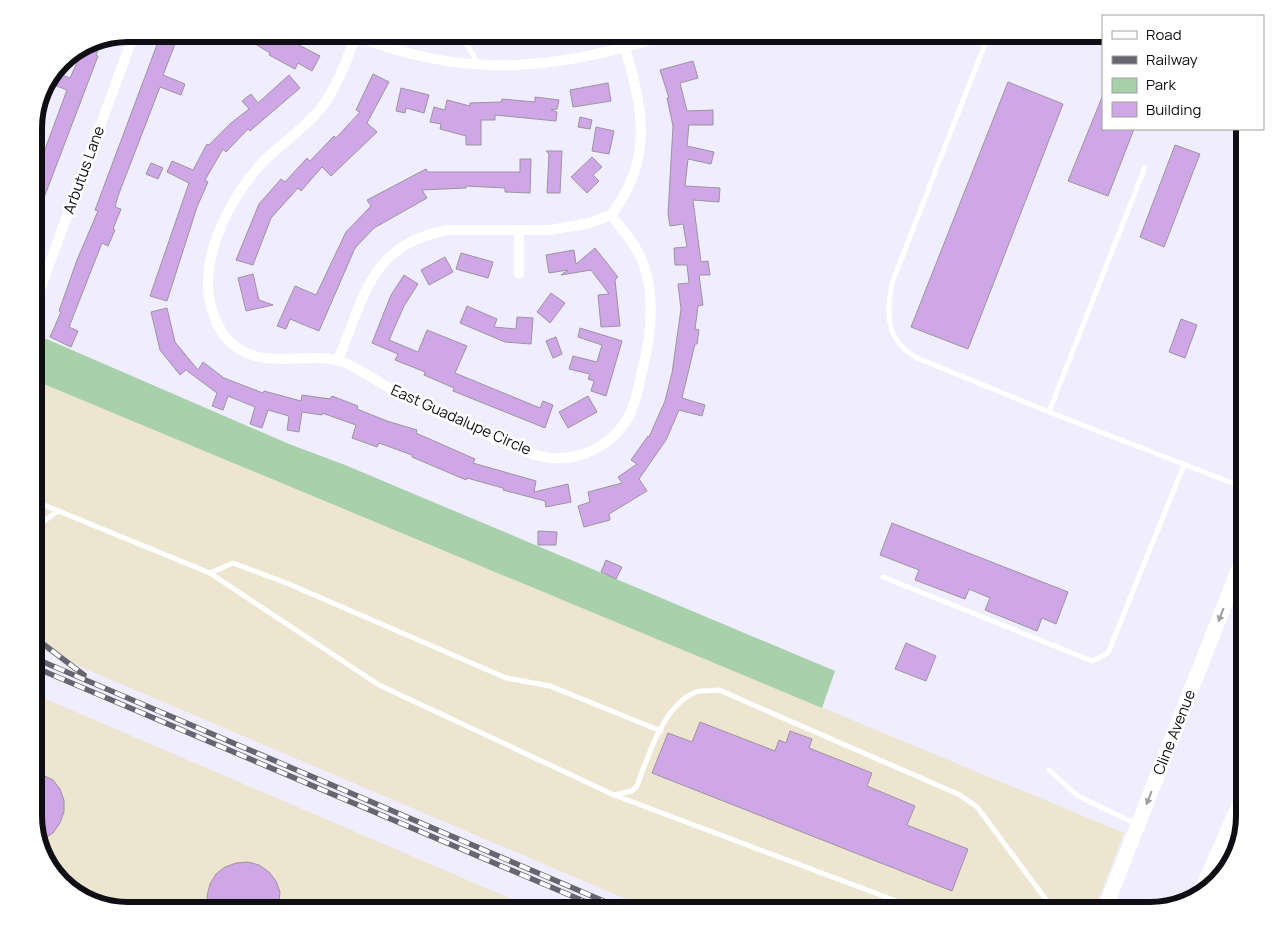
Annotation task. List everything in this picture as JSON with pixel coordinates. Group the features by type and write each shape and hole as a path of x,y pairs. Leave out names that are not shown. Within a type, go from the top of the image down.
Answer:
{"highway":[{"path":"1224,846 1236,813"},
{"path":"1209,879 1236,819"}],"main road":[{"name":"Cline Avenue","path":"1108,902 1236,576"}],"street":[{"name":"Arbutus Lane","path":"43,282 131,42"},
{"path":"351,42 339,79 324,104 305,125 264,162 237,197 216,242 208,279 214,318 228,341 236,348 255,356 270,359 338,360 378,269 390,254 405,244 431,233 465,228 519,231 550,230 604,220 611,215 631,178 640,149 642,131 639,96 625,48"},
{"path":"374,42 407,53 479,65 503,66 550,63 588,57 643,42"},
{"name":"East Guadalupe Circle","path":"338,360 430,409 527,452 544,457 564,458 591,451 613,437 630,413 646,355 650,326 650,294 644,266 638,252 611,215"},
{"path":"519,231 519,274"}],"lane":[{"path":"465,42 479,65"},
{"path":"985,42 892,283 887,309 892,333 904,351 917,358 1236,485"},
{"path":"1049,412 1145,167"},
{"path":"883,576 1092,661 1108,653 1184,465"},
{"path":"43,505 210,573 379,685 614,795 899,902"},
{"path":"43,522 58,511"},
{"path":"210,573 233,563 289,584 506,678 550,686 661,731"},
{"path":"614,795 632,791 637,786 668,714 681,700 697,692 719,690 960,795 977,807 1048,902"},
{"path":"1049,770 1078,796 1138,826"}],"shaded area":[{"path":"43,384 1124,833 1097,902 633,902 43,651"},
{"path":"43,698 519,902 117,902 90,894 76,885 64,873 51,855 45,839 43,822"}],"green space":[{"path":"43,337 289,444 345,465 835,671 822,708 43,384"}],"building":[{"path":"158,42 176,42 163,75 185,84 181,95 160,87 118,196 115,207 121,209 113,229 115,230 108,246 102,243 69,327 78,331 71,347 50,337 61,312 59,311 77,260 98,211 95,210"},
{"path":"252,42 293,42 320,56 312,71 298,63 295,69 269,55 270,53"},
{"path":"99,48 96,55 98,56 43,200 43,155 67,90 54,85 61,75 70,78 78,59"},
{"path":"693,61 698,78 680,83 687,111 713,110 713,125 689,125 687,146 714,152 711,164 688,159 685,186 720,188 719,202 693,200 701,262 708,261 710,275 699,275 703,305 698,306 695,329 699,330 697,344 695,344 682,398 705,405 702,416 679,410 666,440 639,479 647,491 609,514 610,520 584,527 578,506 590,502 588,492 622,483 618,477 637,464 631,460 649,437 665,401 672,373 681,309 678,284 689,283 687,265 675,265 674,248 687,247 683,224 670,226 668,214 673,126 667,98 669,98 660,70"},
{"path":"373,74 389,82 367,123 377,132 331,176 322,167 301,191 298,188 271,218 253,265 236,260 259,204 281,179 285,182 307,158 310,161 334,136 336,138 360,112 356,110"},
{"path":"289,75 300,88 250,131 248,129 226,152 223,149 205,180 208,182 197,207 167,301 150,296 189,183 167,172 172,161 193,170 207,144 209,145 231,123 249,109 242,101 251,94 258,103"},
{"path":"1008,82 1063,104 968,349 911,327"},
{"path":"608,83 611,101 573,107 570,90"},
{"path":"401,88 429,95 424,113 406,108 405,113 396,111"},
{"path":"535,97 559,100 557,109 551,110 557,112 556,121 495,115 495,120 481,120 481,145 466,145 466,136 440,129 441,124 430,122 434,107 445,110 447,100 470,106 470,103 501,102 502,99 535,102"},
{"path":"1102,97 1102,130 1134,130 1108,196 1068,181"},
{"path":"580,117 592,120 590,129 578,127"},
{"path":"596,127 614,131 609,154 592,151"},
{"path":"1175,145 1200,154 1164,247 1140,237"},
{"path":"546,151 562,151 560,193 547,193 549,154"},
{"path":"592,157 602,167 593,175 599,181 587,193 571,177"},
{"path":"520,159 531,159 530,193 505,192 505,188 466,186 466,188 422,190 427,198 374,228 355,248 319,331 290,319 286,329 277,326 295,286 316,295 346,232 371,206 367,200 426,169 428,172 520,172"},
{"path":"151,163 163,168 158,179 146,174"},
{"path":"595,248 618,277 615,280 620,326 601,327 598,295 609,294 591,270 561,275 568,270 549,273 546,255 574,250 576,264"},
{"path":"461,253 493,262 488,278 456,269"},
{"path":"445,257 453,272 429,285 421,270"},
{"path":"253,274 259,300 273,305 246,311 238,278"},
{"path":"404,275 418,284 404,306 389,340 418,352 427,330 467,346 455,373 540,408 543,401 553,405 545,428 453,391 454,388 424,375 425,372 395,360 398,354 372,343 391,295"},
{"path":"551,293 565,303 550,323 537,312"},
{"path":"467,306 497,319 494,327 516,329 517,317 533,318 531,344 505,342 460,323"},
{"path":"167,308 175,342 198,370 203,362 224,378 263,393 264,391 301,401 302,395 330,399 332,396 358,406 357,409 387,421 417,430 416,433 475,459 473,463 536,481 534,492 568,484 571,502 546,507 545,501 467,478 466,480 412,457 412,455 379,443 377,447 352,438 356,425 322,413 322,415 302,412 299,432 287,430 289,416 268,410 262,428 250,424 255,407 228,396 223,410 212,406 217,393 186,370 180,375 160,350 151,312"},
{"path":"1181,319 1197,325 1185,358 1169,352"},
{"path":"580,328 622,341 606,396 591,391 594,381 588,379 590,374 569,369 573,356 597,362 602,345 578,337"},
{"path":"556,337 562,354 553,358 546,341"},
{"path":"588,396 597,412 568,428 559,412"},
{"path":"892,523 1068,592 1056,624 1042,618 1037,631 985,610 990,598 969,589 965,599 915,580 919,570 880,555"},
{"path":"538,531 557,532 556,545 538,545"},
{"path":"606,560 622,567 616,579 601,572"},
{"path":"906,643 936,656 926,681 895,669"},
{"path":"700,722 775,751 779,740 786,743 790,731 812,739 809,748 872,773 867,786 915,806 907,825 968,849 952,891 652,773 668,733 692,742"},
{"path":"43,775 53,780 60,789 64,800 64,812 60,823 53,833 45,838"},
{"path":"248,862 259,865 269,872 276,881 280,892 279,902 208,902 207,896 210,884 216,874 225,867 236,863"}],"railway":[{"path":"43,644 84,675"},
{"path":"43,662 606,902"},
{"path":"43,671 586,902"}]}
